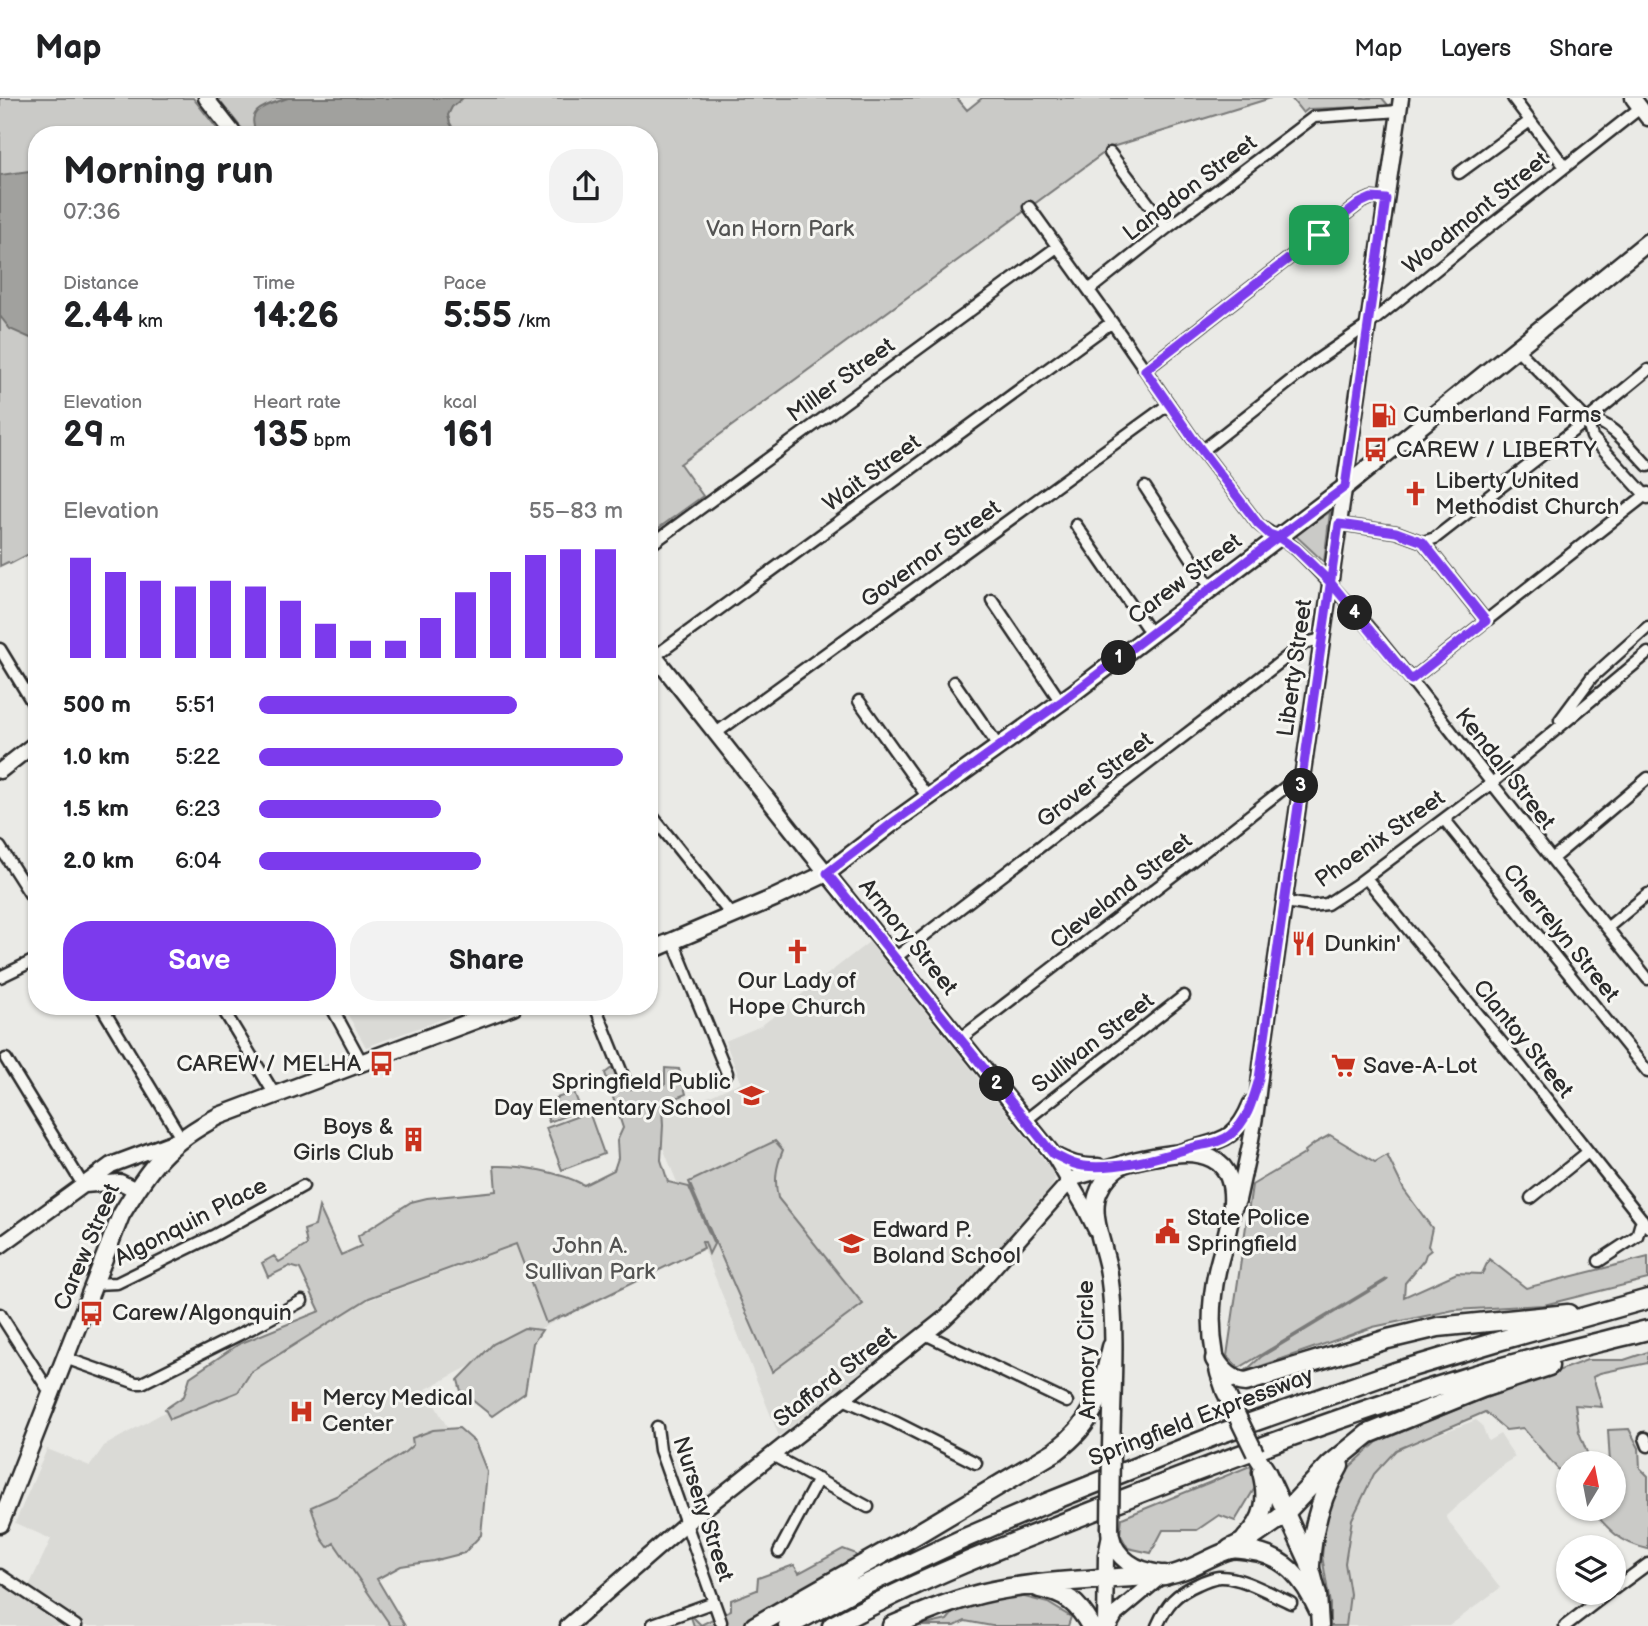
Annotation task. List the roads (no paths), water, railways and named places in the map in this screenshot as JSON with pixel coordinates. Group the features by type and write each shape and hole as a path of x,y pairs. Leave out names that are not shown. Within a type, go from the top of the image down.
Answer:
{"highway":[{"name":"Springfield Expressway","path":"788,1626 854,1590 956,1542 1219,1433 1395,1372 1648,1299"},
{"path":"1215,1359 1229,1376 1247,1382 1388,1339 1438,1327 1603,1312"},
{"path":"1233,1548 1286,1512 1331,1465 1368,1434 1648,1330"},
{"path":"832,1626 917,1584 1010,1545 1274,1442 1459,1380 1648,1330"},
{"path":"755,1626 917,1534 1068,1442 1080,1430 1101,1393 1112,1347"},
{"path":"1310,1565 1313,1528 1318,1510 1337,1467 1351,1448"},
{"path":"892,1626 991,1591 1050,1582 1163,1575"},
{"path":"1026,1586 1058,1592 1069,1598 1082,1611 1090,1626"}],"main road":[{"path":"206,98 228,126"},
{"name":"Liberty Street","path":"1231,1214 1238,1200 1250,1145 1400,104"},
{"name":"Carew Street","path":"658,947 827,873 1061,702 1345,487 1648,242"},
{"name":"Armory Street","path":"658,660 1053,1154 1086,1208 1100,1238"},
{"path":"0,771 28,750"},
{"name":"Carew Street","path":"0,1524 121,1215 152,1166 181,1138 219,1116 489,1015"},
{"name":"Liberty Street","path":"1176,1153 1229,1136 1244,1121 1259,1079"},
{"path":"0,1246 111,1166 181,1138"},
{"path":"1053,1154 1079,1166 1116,1166 1176,1153 1194,1153 1217,1162 1230,1178 1231,1214 1212,1300 1215,1359 1225,1391 1310,1565 1318,1595 1319,1619"},
{"name":"Stafford Street","path":"568,1626 685,1524 962,1303 1070,1181 1116,1166"},
{"name":"Armory Circle","path":"1110,1531 1111,1287 1096,1208 1097,1195 1116,1166"},
{"path":"83,1185 120,1182 136,1190"},
{"path":"1107,1626 1116,1614 1163,1575 1233,1548 1250,1533 1261,1517 1265,1505 1263,1469"},
{"path":"1110,1531 1116,1549 1128,1563 1139,1569 1163,1575"},
{"path":"1107,1626 1106,1556 1110,1531"},
{"path":"1233,1548 1264,1554 1287,1565 1310,1592 1319,1619"}],"street":[{"path":"1391,98 1400,104"},
{"path":"1513,98 1565,167"},
{"name":"Langdon Street","path":"1089,290 1314,117 1400,104"},
{"name":"Woodmont Street","path":"1202,451 1317,360 1368,325 1640,108"},
{"path":"1459,173 1530,121"},
{"path":"1110,153 1167,228"},
{"path":"1145,370 1360,203 1371,198 1386,199"},
{"name":"Kendall Street","path":"1029,207 1202,451 1258,524 1269,534 1296,549 1331,583 1648,979"},
{"name":"Miller Street","path":"658,539 1057,247"},
{"name":"Wait Street","path":"658,649 1112,322"},
{"path":"1411,680 1647,496 1592,437 1587,421 1516,348"},
{"path":"1423,542 1435,538 1587,421 1648,370"},
{"name":"Governor Street","path":"716,733 1169,404"},
{"path":"1587,421 1594,420 1607,425 1648,466"},
{"path":"1145,487 1211,588"},
{"path":"1339,524 1396,532 1423,542 1486,621"},
{"path":"1076,525 1151,634"},
{"path":"992,600 1061,702"},
{"path":"1549,734 1592,677 1648,627"},
{"name":"Grover Street","path":"895,958 1305,643 1322,639"},
{"path":"1549,734 1647,653 1635,640"},
{"path":"0,649 28,695"},
{"path":"954,682 999,747"},
{"path":"859,701 929,799"},
{"name":"Phoenix Street","path":"1285,902 1311,906 1327,904 1492,783 1549,734"},
{"name":"Cleveland Street","path":"960,1039 1202,853 1303,771"},
{"path":"1552,859 1648,778"},
{"name":"Cherrelyn Street","path":"1444,819 1648,1072"},
{"path":"658,823 732,916"},
{"path":"0,847 28,891"},
{"name":"Clantoy Street","path":"1366,878 1645,1223"},
{"path":"1607,928 1648,894"},
{"path":"673,941 727,1073"},
{"path":"0,977 28,963"},
{"name":"Sullivan Street","path":"1026,1120 1184,996"},
{"path":"106,1015 181,1138"},
{"path":"226,1015 275,1095"},
{"path":"336,1015 362,1063"},
{"path":"599,1015 624,1077"},
{"path":"6,1059 83,1185"},
{"path":"1531,1198 1588,1152"},
{"name":"Algonquin Place","path":"94,1283 117,1283 213,1236 303,1186"},
{"path":"1600,1261 1637,1236 1645,1223"},
{"path":"65,1358 142,1383 302,1301"},
{"path":"0,1314 51,1394"},
{"path":"925,1334 1067,1402"},
{"path":"843,1399 976,1463"},
{"name":"Nursery Street","path":"657,1427 660,1450 720,1622"},
{"path":"772,1455 868,1507"},
{"path":"779,1552 818,1479"},
{"path":"1626,1580 1648,1564"},
{"path":"0,1575 76,1626"},
{"path":"1157,1626 1177,1595 1203,1581 1218,1577 1243,1582 1291,1603"},
{"name":"Nursery Street","path":"653,1624 714,1602"},
{"path":"1565,1626 1592,1605"}],"place":[{"name":"Cumberland Farms","path":"1383,415"},
{"name":"CAREW / LIBERTY","path":"1376,450"},
{"name":"Liberty United Methodist Church","path":"1415,494"},
{"name":"Dunkin'","path":"1304,944"},
{"name":"Our Lady of Hope Church","path":"797,951"},
{"name":"CAREW / MELHA","path":"381,1064"},
{"name":"Save-A-Lot","path":"1343,1066"},
{"name":"Springfield Public Day Elementary School","path":"751,1095"},
{"name":"Boys & Girls Club","path":"414,1140"},
{"name":"State Police Springfield","path":"1167,1231"},
{"name":"Edward P. Boland School","path":"852,1243"},
{"name":"Carew/Algonquin","path":"92,1313"},
{"name":"Mercy Medical Center","path":"302,1411"}],"park label":[{"name":"Van Horn Park","path":"780,229"},
{"name":"John A. Sullivan Park","path":"590,1259"}]}
